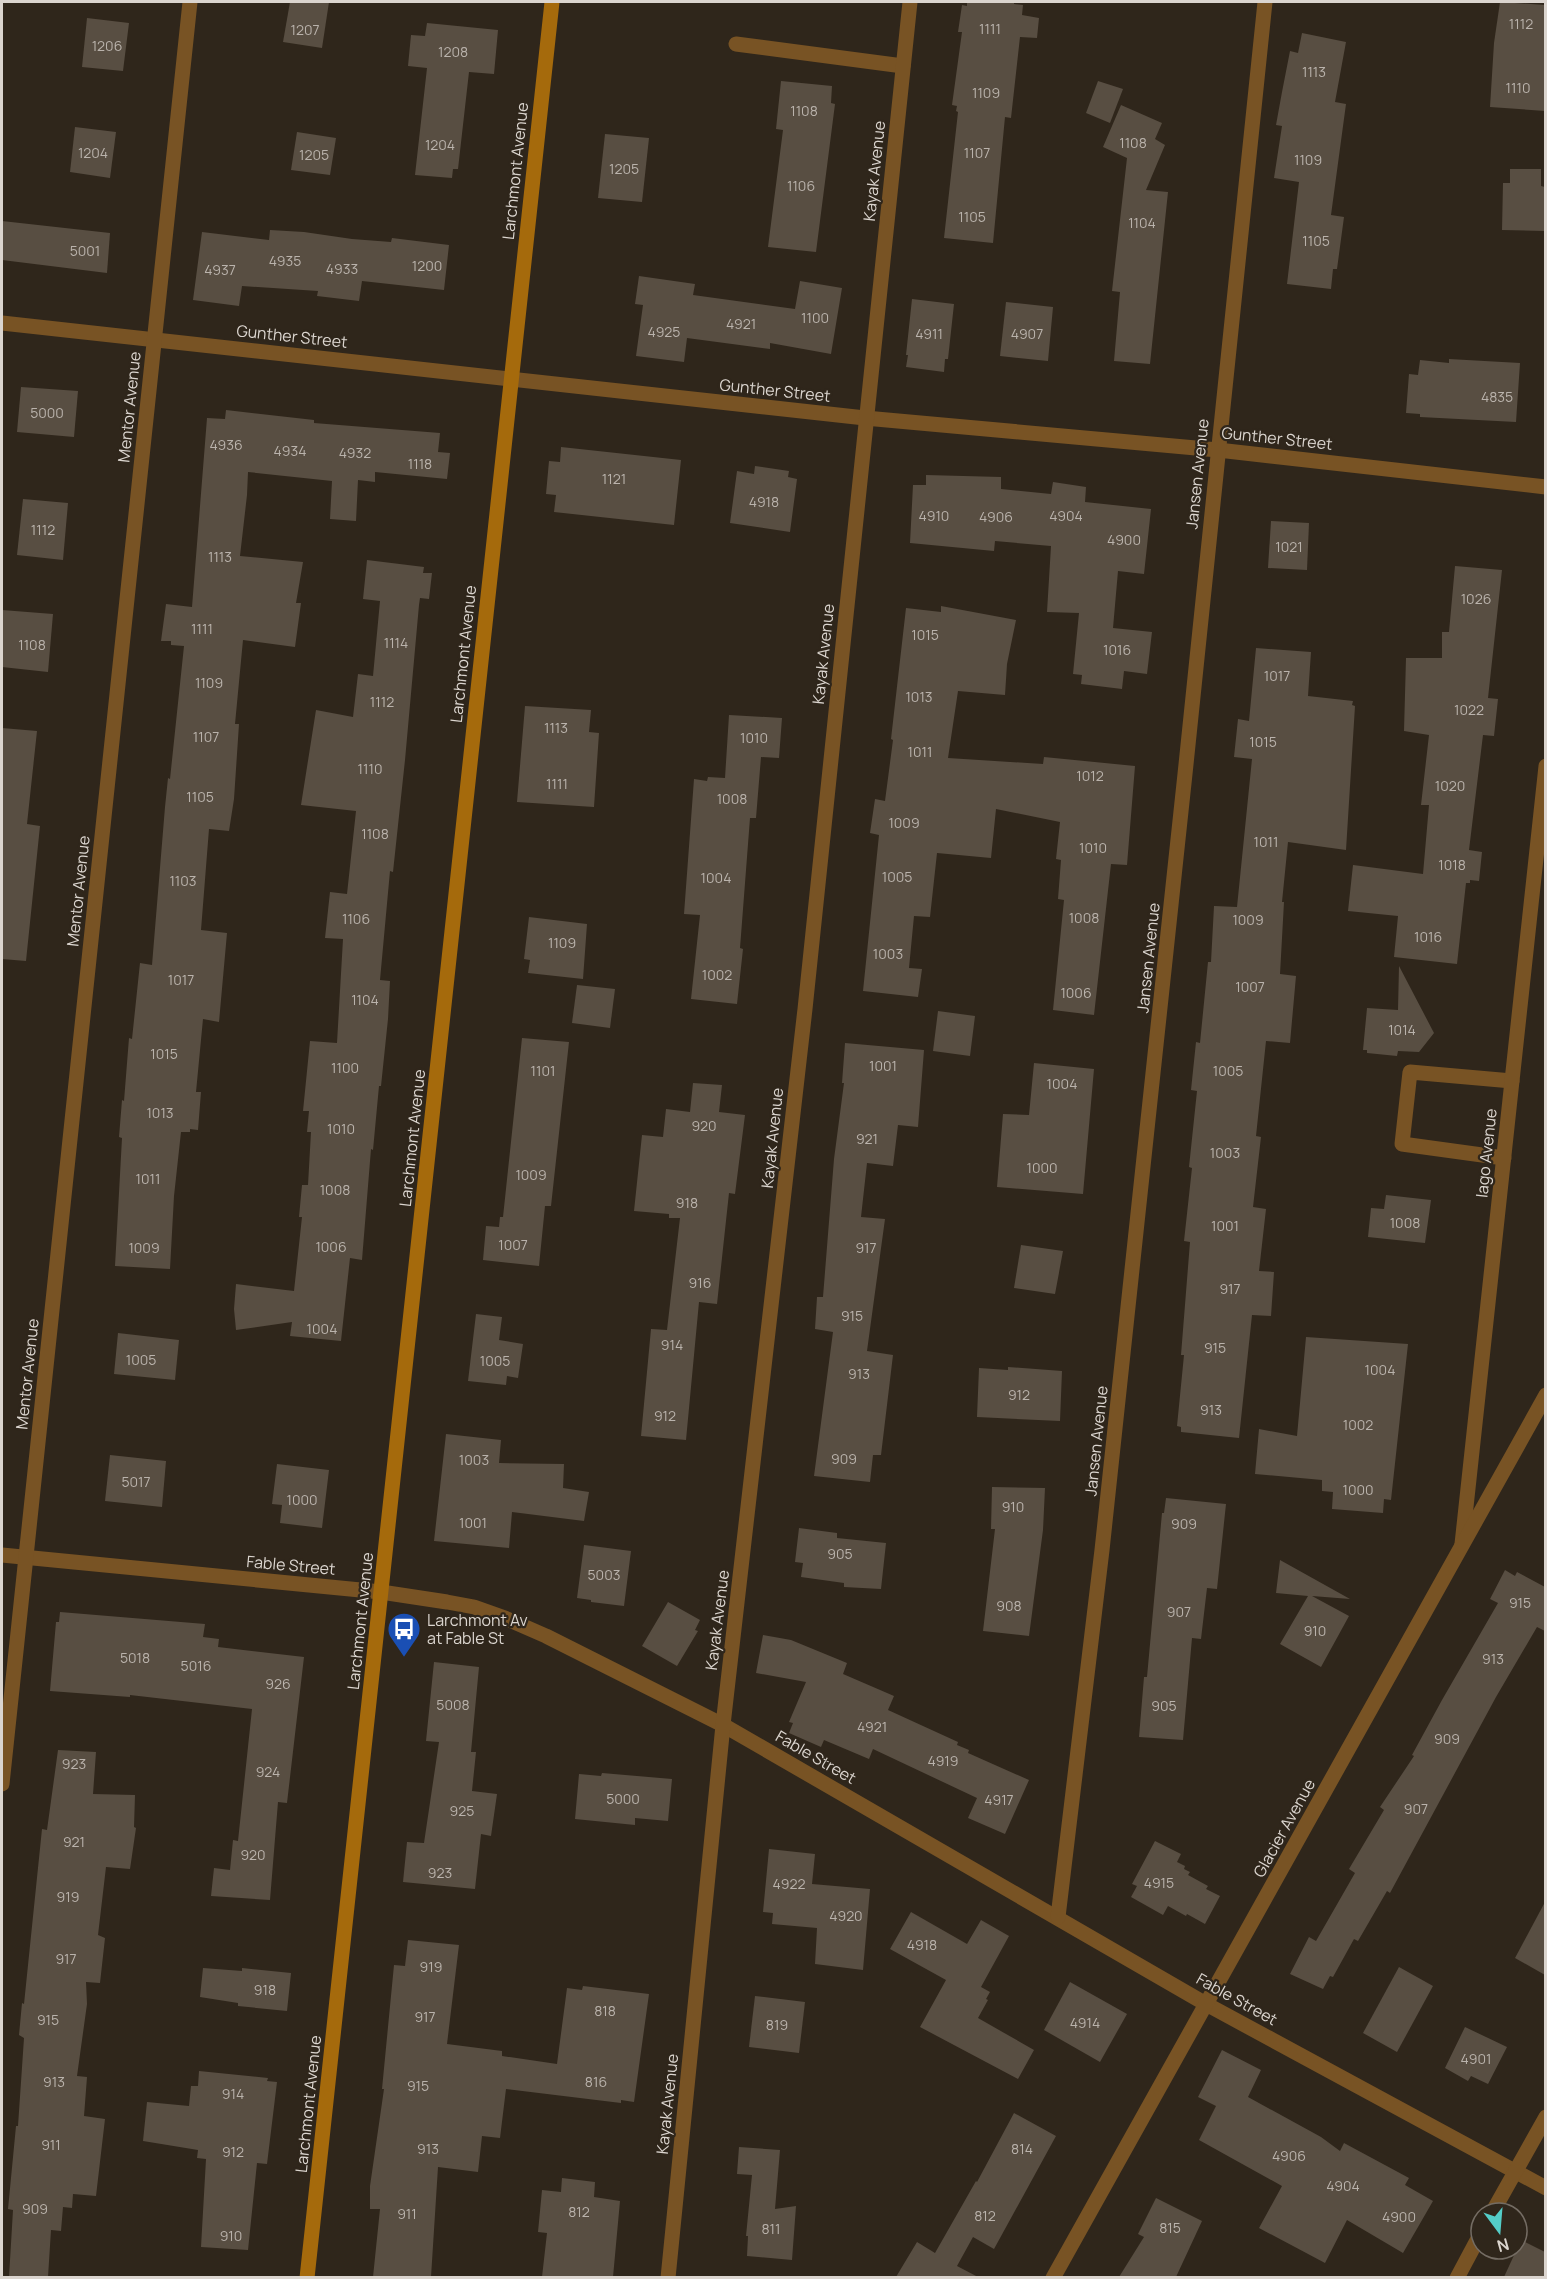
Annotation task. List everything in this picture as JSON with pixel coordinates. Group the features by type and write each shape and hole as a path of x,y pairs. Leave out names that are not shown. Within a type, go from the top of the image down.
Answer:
{"street":[{"name":"Mentor Avenue","path":"2,1784 190,2"},
{"name":"Larchmont Avenue","path":"307,2277 552,2"},
{"name":"Kayak Avenue","path":"668,2277 723,1725 805,1009 910,2"},
{"name":"Jansen Avenue","path":"1058,1917 1102,1550 1265,2"},
{"path":"736,44 903,66"},
{"name":"Gunther Street","path":"2,323 865,418 1218,450 1545,487"},
{"name":"Iago Avenue","path":"1462,1544 1545,766"},
{"path":"1503,1158 1402,1144 1410,1072 1512,1081"},
{"name":"Glacier Avenue","path":"1053,2277 1545,1395"},
{"name":"Fable Street","path":"2,1555 381,1592 474,1607 505,1618 546,1636 723,1725 1206,2004 1545,2188"},
{"path":"1499,2201 1545,2117"},
{"path":"1456,2277 1469,2254"}],"building":[{"path":"290,2 329,2 322,48 283,42"},
{"path":"967,2 1014,2 1014,4 1023,5 1022,15 1039,18 1037,38 1020,37 1011,118 1005,117 993,243 944,238 958,112 956,111 957,106 952,105 962,32 958,32 962,5 967,6"},
{"path":"1500,2 1545,5 1545,111 1490,107 1494,43"},
{"path":"87,18 129,23 123,71 82,67"},
{"path":"427,23 498,30 494,74 469,72 458,169 453,169 452,178 415,175 427,68 408,66 411,35 425,36"},
{"path":"1302,33 1346,42 1335,102 1346,104 1331,215 1344,217 1337,269 1333,269 1331,289 1287,284 1299,182 1274,178 1282,126 1276,125 1282,92 1290,51 1298,53"},
{"path":"781,81 832,86 831,103 835,104 816,252 768,247 783,130 776,129"},
{"path":"1098,81 1123,89 1110,123 1086,113"},
{"path":"1121,105 1162,123 1155,139 1165,145 1146,190 1168,192 1150,364 1114,361 1120,292 1112,291 1127,158 1103,147"},
{"path":"75,127 116,132 110,178 70,172"},
{"path":"297,132 336,138 330,175 291,170"},
{"path":"605,134 649,138 642,202 598,198"},
{"path":"1510,169 1541,169 1541,186 1545,187 1545,231 1502,230 1503,183 1510,183"},
{"path":"2,221 110,233 107,273 2,260"},
{"path":"270,230 391,242 392,238 449,245 444,290 362,281 359,301 317,296 318,291 242,286 239,306 193,300 202,232 269,240"},
{"path":"639,276 695,284 693,295 795,309 800,281 842,288 831,354 770,343 770,349 687,338 684,362 636,356 643,305 635,304"},
{"path":"912,299 954,304 948,359 945,359 944,372 906,367"},
{"path":"1006,302 1053,307 1048,361 1000,356"},
{"path":"1449,359 1520,363 1516,422 1420,417 1420,414 1406,413 1409,374 1418,375 1420,360 1449,363"},
{"path":"21,387 78,391 74,437 17,432"},
{"path":"226,410 314,420 314,423 440,433 438,452 450,453 447,479 375,472 375,482 358,480 356,521 330,519 332,481 248,472 240,556 303,562 296,603 301,603 295,647 243,640 235,724 239,724 234,799 229,831 209,829 201,930 227,933 219,1022 203,1019 196,1092 201,1092 198,1130 190,1129 190,1132 181,1132 174,1196 170,1269 115,1266 122,1100 124,1101 129,1038 132,1039 140,963 152,965 165,807 184,646 171,645 171,641 161,641 166,604 192,607 207,418 225,419"},
{"path":"561,447 681,460 674,525 554,512 556,495 546,494 549,461 560,462"},
{"path":"755,466 789,471 788,477 797,479 790,532 730,523 737,471 754,474"},
{"path":"926,475 1001,477 1001,489 1051,494 1053,482 1086,487 1085,502 1151,509 1144,574 1118,571 1113,628 1152,632 1147,674 1124,671 1122,689 1081,684 1082,675 1073,674 1079,613 1047,612 1051,546 995,541 994,551 910,543 913,485 926,485"},
{"path":"23,499 68,503 63,560 17,555"},
{"path":"1271,521 1309,523 1307,570 1268,568"},
{"path":"367,560 424,567 423,573 432,573 429,599 420,598 419,605 393,872 390,871 380,980 390,981 388,1019 373,1150 371,1149 362,1260 350,1258 341,1341 290,1336 292,1322 236,1330 234,1309 236,1284 294,1291 302,1217 299,1217 302,1185 308,1185 311,1132 307,1132 309,1111 303,1111 310,1041 337,1043 343,939 325,938 330,892 347,894 356,811 301,805 316,710 353,717 358,674 373,676 380,601 363,599"},
{"path":"1455,566 1502,570 1488,698 1498,699 1494,736 1483,735 1469,850 1482,852 1479,881 1470,880 1470,883 1466,883 1457,964 1394,957 1398,916 1348,911 1353,865 1423,874 1429,805 1421,805 1429,735 1404,731 1406,658 1442,658 1442,632 1449,632"},
{"path":"941,606 1016,620 1007,664 1005,695 958,691 948,758 1043,764 1044,757 1135,766 1127,865 1111,864 1094,1015 1053,1010 1064,900 1058,899 1061,860 1056,859 1060,822 996,809 991,858 937,853 930,917 914,916 909,968 922,969 918,997 863,991 879,835 870,833 875,799 885,801 906,608 941,612"},
{"path":"2,610 53,614 48,672 2,667"},
{"path":"1256,648 1311,652 1308,696 1353,701 1352,705 1355,706 1346,850 1288,842 1282,902 1284,902 1280,974 1296,976 1290,1043 1266,1041 1256,1136 1261,1137 1253,1207 1266,1209 1259,1271 1274,1272 1271,1316 1252,1315 1239,1438 1181,1432 1181,1427 1177,1426 1184,1355 1181,1355 1190,1242 1184,1241 1197,1091 1191,1090 1196,1042 1200,1043 1208,962 1211,962 1214,906 1237,907 1252,759 1234,757 1238,719 1249,721"},
{"path":"525,706 591,710 589,732 599,733 594,807 517,802"},
{"path":"729,715 782,718 779,758 761,757 756,818 750,818 740,948 743,949 737,1004 691,999 700,915 684,914 694,779 707,781 708,777 725,778"},
{"path":"2,728 37,731 27,824 40,826 26,961 2,959"},
{"path":"529,917 587,924 583,979 528,973 530,960 524,959"},
{"path":"1399,966 1434,1033 1419,1052 1398,1051 1397,1056 1367,1053 1367,1050 1363,1050 1367,1008 1398,1010"},
{"path":"577,985 615,989 610,1028 572,1023"},
{"path":"938,1011 975,1016 970,1056 933,1051"},
{"path":"522,1038 569,1042 551,1206 545,1206 539,1266 483,1260 486,1226 499,1227 500,1217 503,1217"},
{"path":"845,1043 924,1050 918,1127 898,1125 893,1166 867,1163 861,1217 885,1219 867,1351 893,1355 881,1455 873,1455 870,1482 814,1476 833,1332 815,1329 817,1297 823,1297 834,1159 844,1083 842,1083"},
{"path":"1034,1063 1094,1069 1083,1194 997,1187 1003,1114 1029,1115"},
{"path":"693,1083 722,1085 719,1112 745,1115 735,1194 729,1193 717,1304 699,1302 686,1440 641,1436 651,1329 667,1330 680,1218 669,1218 669,1214 634,1211 642,1135 663,1137 666,1109 690,1112"},
{"path":"1386,1195 1431,1200 1425,1243 1368,1237 1371,1208 1384,1209"},
{"path":"1021,1245 1063,1251 1055,1294 1014,1288"},
{"path":"476,1314 502,1317 499,1340 523,1344 518,1378 507,1376 506,1385 468,1381"},
{"path":"118,1333 179,1340 175,1380 114,1374"},
{"path":"1306,1337 1408,1344 1391,1500 1384,1499 1383,1513 1332,1509 1333,1492 1322,1491 1322,1480 1255,1474 1259,1429 1297,1436"},
{"path":"1008,1367 1062,1371 1060,1421 977,1417 979,1368 1008,1370"},
{"path":"446,1434 501,1440 499,1463 564,1464 563,1488 589,1492 584,1521 512,1512 509,1548 434,1541"},
{"path":"110,1455 166,1461 162,1507 105,1501"},
{"path":"277,1464 329,1470 322,1528 280,1523 282,1505 272,1504"},
{"path":"992,1487 1045,1488 1043,1530 1029,1636 983,1631 995,1529 991,1529"},
{"path":"1166,1498 1226,1504 1217,1589 1207,1588 1201,1639 1192,1638 1183,1740 1139,1737 1144,1677 1147,1677 1162,1513 1164,1513"},
{"path":"799,1528 837,1533 837,1538 886,1543 881,1589 844,1587 844,1583 801,1577 803,1563 795,1562"},
{"path":"584,1545 631,1551 624,1606 577,1598"},
{"path":"1280,1560 1350,1599 1312,1596 1349,1616 1321,1667 1280,1644 1308,1596 1276,1593"},
{"path":"1505,1570 1515,1576 1517,1572 1545,1587 1545,1631 1537,1627 1496,1697 1390,1893 1387,1891 1358,1941 1354,1939 1333,1977 1330,1976 1323,1989 1290,1974 1309,1937 1316,1941 1355,1873 1349,1869 1384,1810 1380,1807 1414,1756 1412,1755 1442,1700 1498,1603 1490,1599"},
{"path":"668,1602 700,1620 695,1630 698,1631 677,1666 642,1646"},
{"path":"60,1612 205,1624 203,1637 219,1639 218,1647 304,1657 287,1803 278,1802 270,1900 211,1896 214,1868 230,1870 233,1840 238,1841 252,1709 130,1695 130,1697 50,1691 56,1622 59,1622"},
{"path":"763,1635 791,1640 847,1663 843,1674 894,1696 888,1710 958,1742 957,1745 969,1750 968,1753 1029,1780 1005,1834 968,1818 977,1798 873,1749 869,1759 824,1740 821,1747 789,1733 793,1723 789,1722 806,1682 756,1673"},
{"path":"434,1662 479,1667 471,1752 476,1752 472,1791 497,1794 491,1836 481,1834 475,1889 403,1882 407,1842 424,1843 439,1742 426,1741"},
{"path":"58,1750 96,1752 93,1794 135,1795 134,1827 136,1828 130,1869 106,1867 98,1935 105,1938 100,1983 86,1982 87,2004 77,2076 87,2077 84,2116 105,2119 96,2196 73,2194 72,2208 63,2207 61,2231 51,2230 48,2277 9,2277 13,2210 8,2209 16,2126 18,2126 24,2038 19,2035 42,1829 47,1830"},
{"path":"602,1773 672,1779 668,1821 635,1818 635,1825 575,1819 579,1774 601,1776"},
{"path":"1155,1841 1181,1854 1177,1862 1185,1866 1184,1869 1190,1872 1188,1875 1208,1886 1206,1889 1220,1896 1205,1924 1168,1906 1163,1915 1131,1897 1137,1886 1132,1884"},
{"path":"769,1849 815,1854 812,1884 870,1889 863,1970 815,1964 817,1928 772,1924 773,1913 763,1912"},
{"path":"1545,1902 1545,1975 1515,1958"},
{"path":"911,1912 967,1944 981,1920 1009,1936 981,1987 990,1992 978,2018 1034,2050 1018,2079 920,2027 946,1980 890,1949"},
{"path":"408,1940 459,1945 447,2044 502,2051 502,2056 557,2064 567,1988 582,1990 583,1986 649,1994 634,2102 621,2100 621,2103 506,2089 500,2138 482,2136 478,2172 438,2167 431,2277 373,2277 380,2209 370,2209 370,2186 384,2089 382,2089 394,1965 405,1966"},
{"path":"1399,1967 1433,1986 1397,2052 1363,2033"},
{"path":"203,1968 242,1971 242,1968 291,1973 287,2011 238,2006 238,2003 200,1997"},
{"path":"1070,1982 1127,2014 1100,2062 1044,2030"},
{"path":"755,1996 805,2002 799,2053 749,2047"},
{"path":"1465,2027 1507,2047 1488,2084 1471,2076 1468,2081 1445,2068"},
{"path":"1222,2050 1261,2070 1248,2097 1321,2137 1340,2151 1344,2143 1409,2178 1405,2185 1433,2201 1403,2253 1347,2220 1325,2263 1259,2228 1282,2186 1199,2140 1216,2106 1198,2097"},
{"path":"199,2071 268,2078 267,2081 277,2082 267,2164 257,2163 248,2250 201,2247 206,2159 197,2158 198,2150 143,2141 147,2102 189,2106 191,2086 198,2086"},
{"path":"1014,2113 1056,2136 994,2249 973,2237 957,2266 978,2277 896,2277 917,2242 935,2253"},
{"path":"739,2147 780,2150 775,2209 796,2206 792,2260 747,2256 748,2236 746,2236 752,2175 737,2174"},
{"path":"562,2178 595,2182 594,2197 620,2201 613,2277 542,2277 547,2233 538,2232 542,2190 561,2192"},
{"path":"1156,2198 1202,2221 1176,2277 1119,2277 1144,2237 1138,2234"},
{"path":"1529,2244 1545,2252 1545,2277 1504,2277 1511,2261 1529,2261"}],"place":[{"name":"Larchmont Av at Fable St","path":"404,1658"}]}
